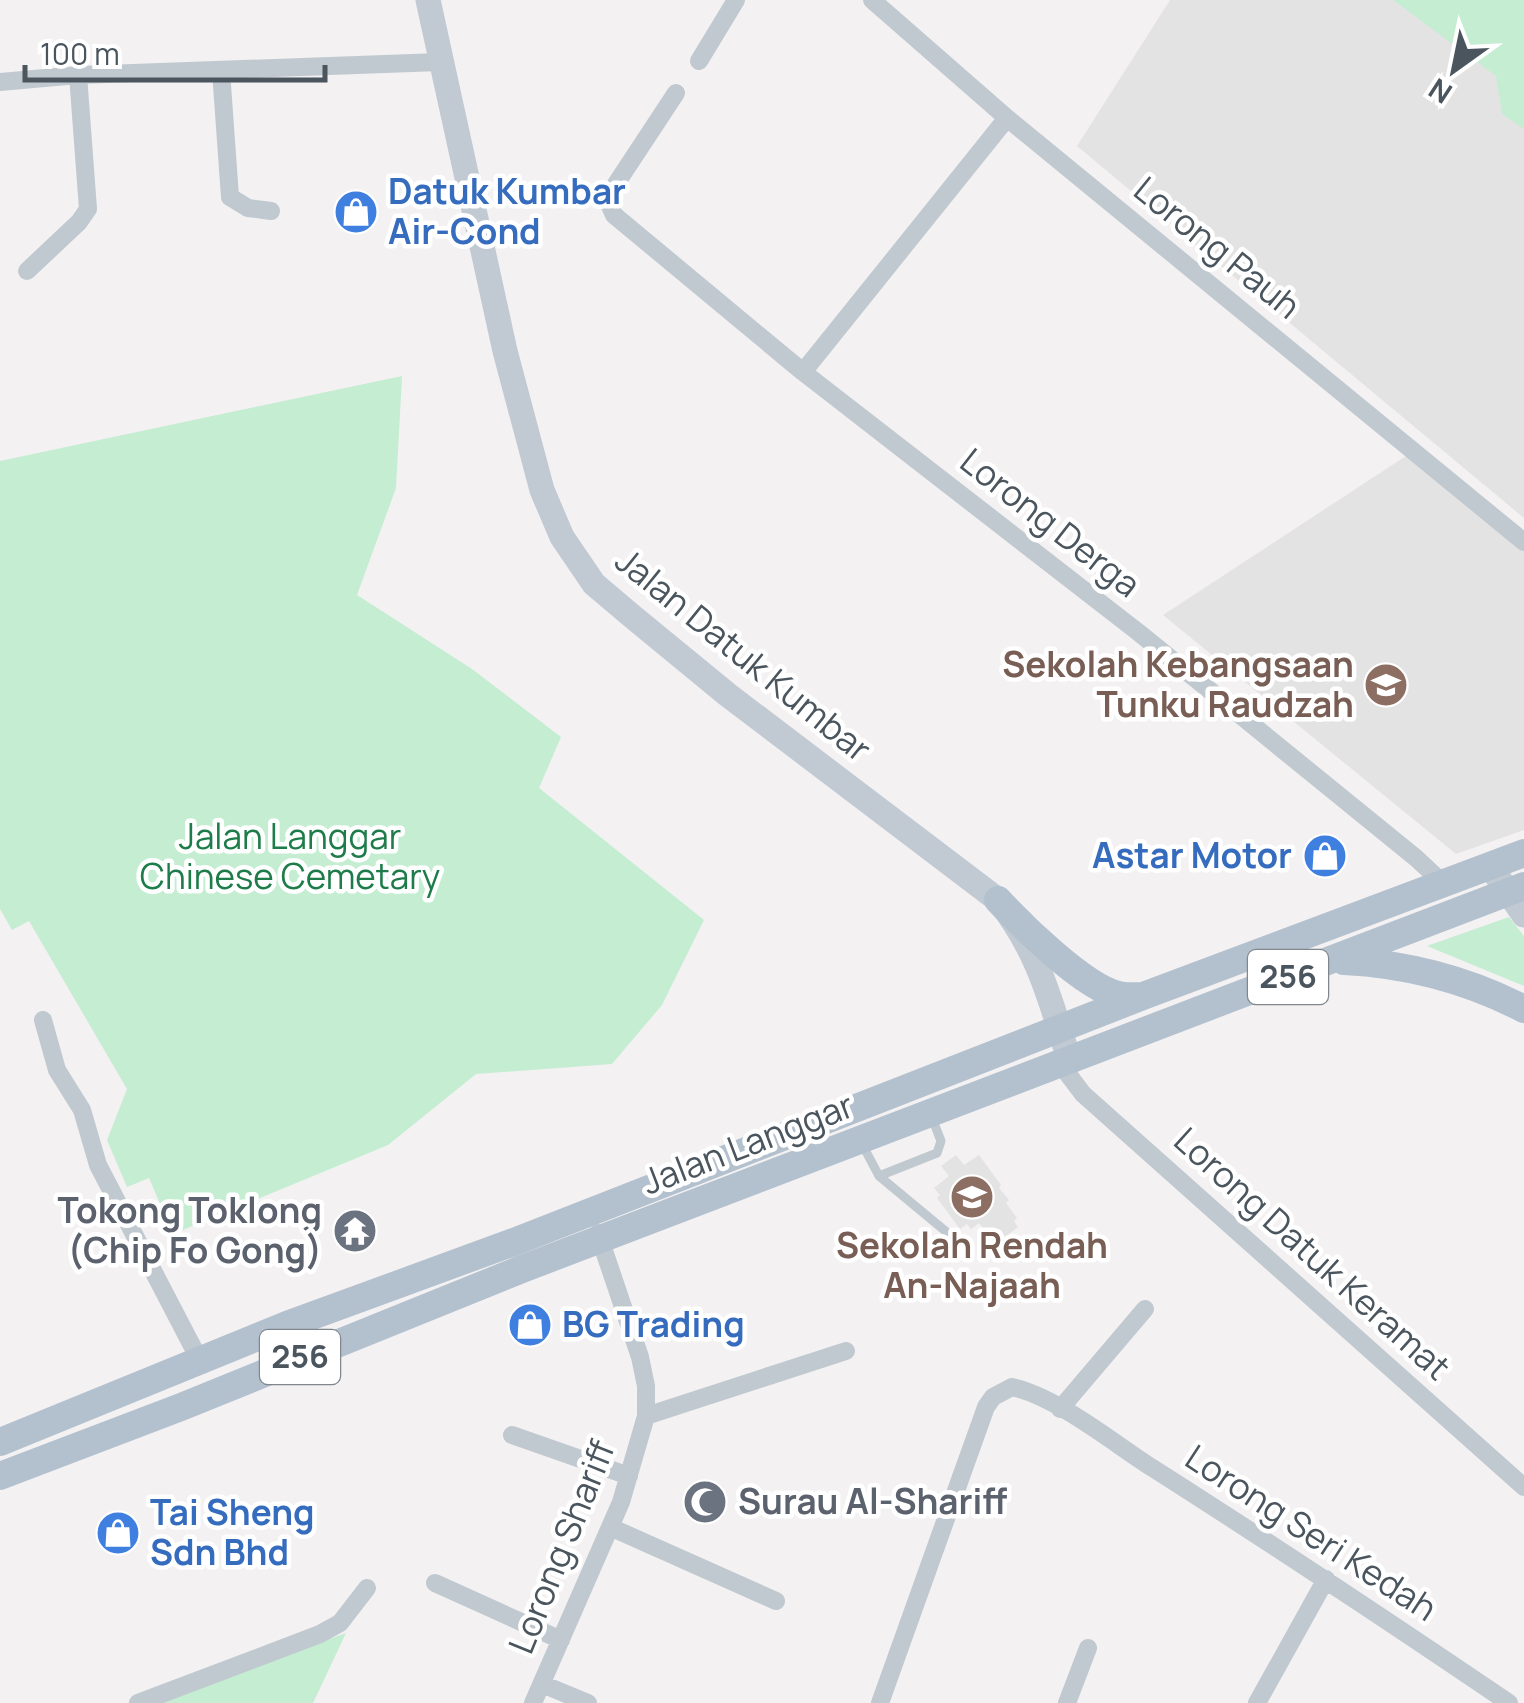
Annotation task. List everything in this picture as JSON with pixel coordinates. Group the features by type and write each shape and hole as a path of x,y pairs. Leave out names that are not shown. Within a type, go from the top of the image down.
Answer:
{"main road":[{"name":"Jalan Datuk Kumbar","path":"428,0 514,388 542,490 562,537 594,584 633,618 998,900 1036,957 1060,1030 1066,1064"},
{"name":"Jalan Langgar","path":"0,1442 1143,996 1444,884 1515,877"},
{"name":"Jalan Langgar","path":"0,1476 1329,961 1515,877"},
{"path":"998,900 1026,930 1092,982 1120,996 1143,996"},
{"path":"1329,961 1406,966 1495,994 1524,1010"}],"street":[{"path":"699,61 736,0"},
{"name":"Lorong Pauh","path":"872,0 1007,118 1524,542"},
{"path":"0,82 78,75 440,62"},
{"path":"221,71 230,197 248,208 271,211"},
{"path":"27,272 80,222 88,209 78,75"},
{"name":"Lorong Derga","path":"676,93 616,184 610,200 614,215 803,372 1138,632 1444,884"},
{"path":"803,372 1007,118"},
{"path":"43,1020 58,1070 82,1110 98,1165 200,1361"},
{"name":"Lorong Datuk Keramat","path":"1066,1064 1083,1094 1524,1487"},
{"name":"Lorong Shariff","path":"534,1703 610,1527 646,1416 646,1386 640,1358 592,1212"},
{"path":"1068,1414 1145,1308"},
{"path":"646,1416 846,1351"},
{"name":"Lorong Seri Kedah","path":"880,1703 986,1407 1012,1387 1068,1414 1326,1579 1510,1703"},
{"path":"512,1434 629,1476"},
{"path":"610,1527 776,1601"},
{"path":"1258,1703 1326,1579"},
{"path":"435,1584 561,1640"},
{"path":"138,1703 320,1634 349,1614 366,1588"},
{"path":"1067,1703 1088,1648"},
{"path":"542,1684 588,1703"}],"lane":[{"path":"879,1176 937,1154 941,1141 931,1115"},
{"path":"861,1142 879,1176 960,1244"}],"shaded area":[{"path":"1170,0 1524,0 1524,518 1077,146"},
{"name":"Sekolah Kebangsaan Tunku Raudzah","path":"1409,454 1524,547 1524,830 1456,854 1163,615"},
{"name":"Sekolah Rendah An-Najaah","path":"956,1155 964,1165 979,1155 1009,1200 1006,1203 1017,1218 1014,1221 1018,1227 1000,1241 996,1234 991,1238 979,1223 971,1229 967,1224 960,1229 937,1198 940,1195 934,1188 949,1176 941,1166"}],"green space":[{"path":"1393,0 1524,0 1524,129 1502,114 1496,76"},
{"name":"Jalan Langgar Chinese Cemetary","path":"402,376 396,488 357,595 472,669 561,737 539,788 704,920 662,1005 612,1064 476,1074 388,1145 173,1234 149,1178 127,1187 107,1140 127,1089 29,921 12,930 0,909 0,461"},
{"path":"1509,917 1524,936 1524,986 1427,946"},
{"path":"346,1633 313,1703 157,1703"}],"place":[{"name":"Datuk Kumbar Air-Cond","path":"356,212"},
{"name":"Sekolah Kebangsaan Tunku Raudzah","path":"1386,685"},
{"name":"Astar Motor","path":"1325,856"},
{"name":"Sekolah Rendah An-Najaah","path":"972,1197"},
{"name":"Tokong Toklong (Chip Fo Gong)","path":"355,1231"},
{"name":"BG Trading","path":"530,1325"},
{"name":"Surau Al-Shariff","path":"705,1502"},
{"name":"Tai Sheng Sdn Bhd","path":"118,1533"}]}
